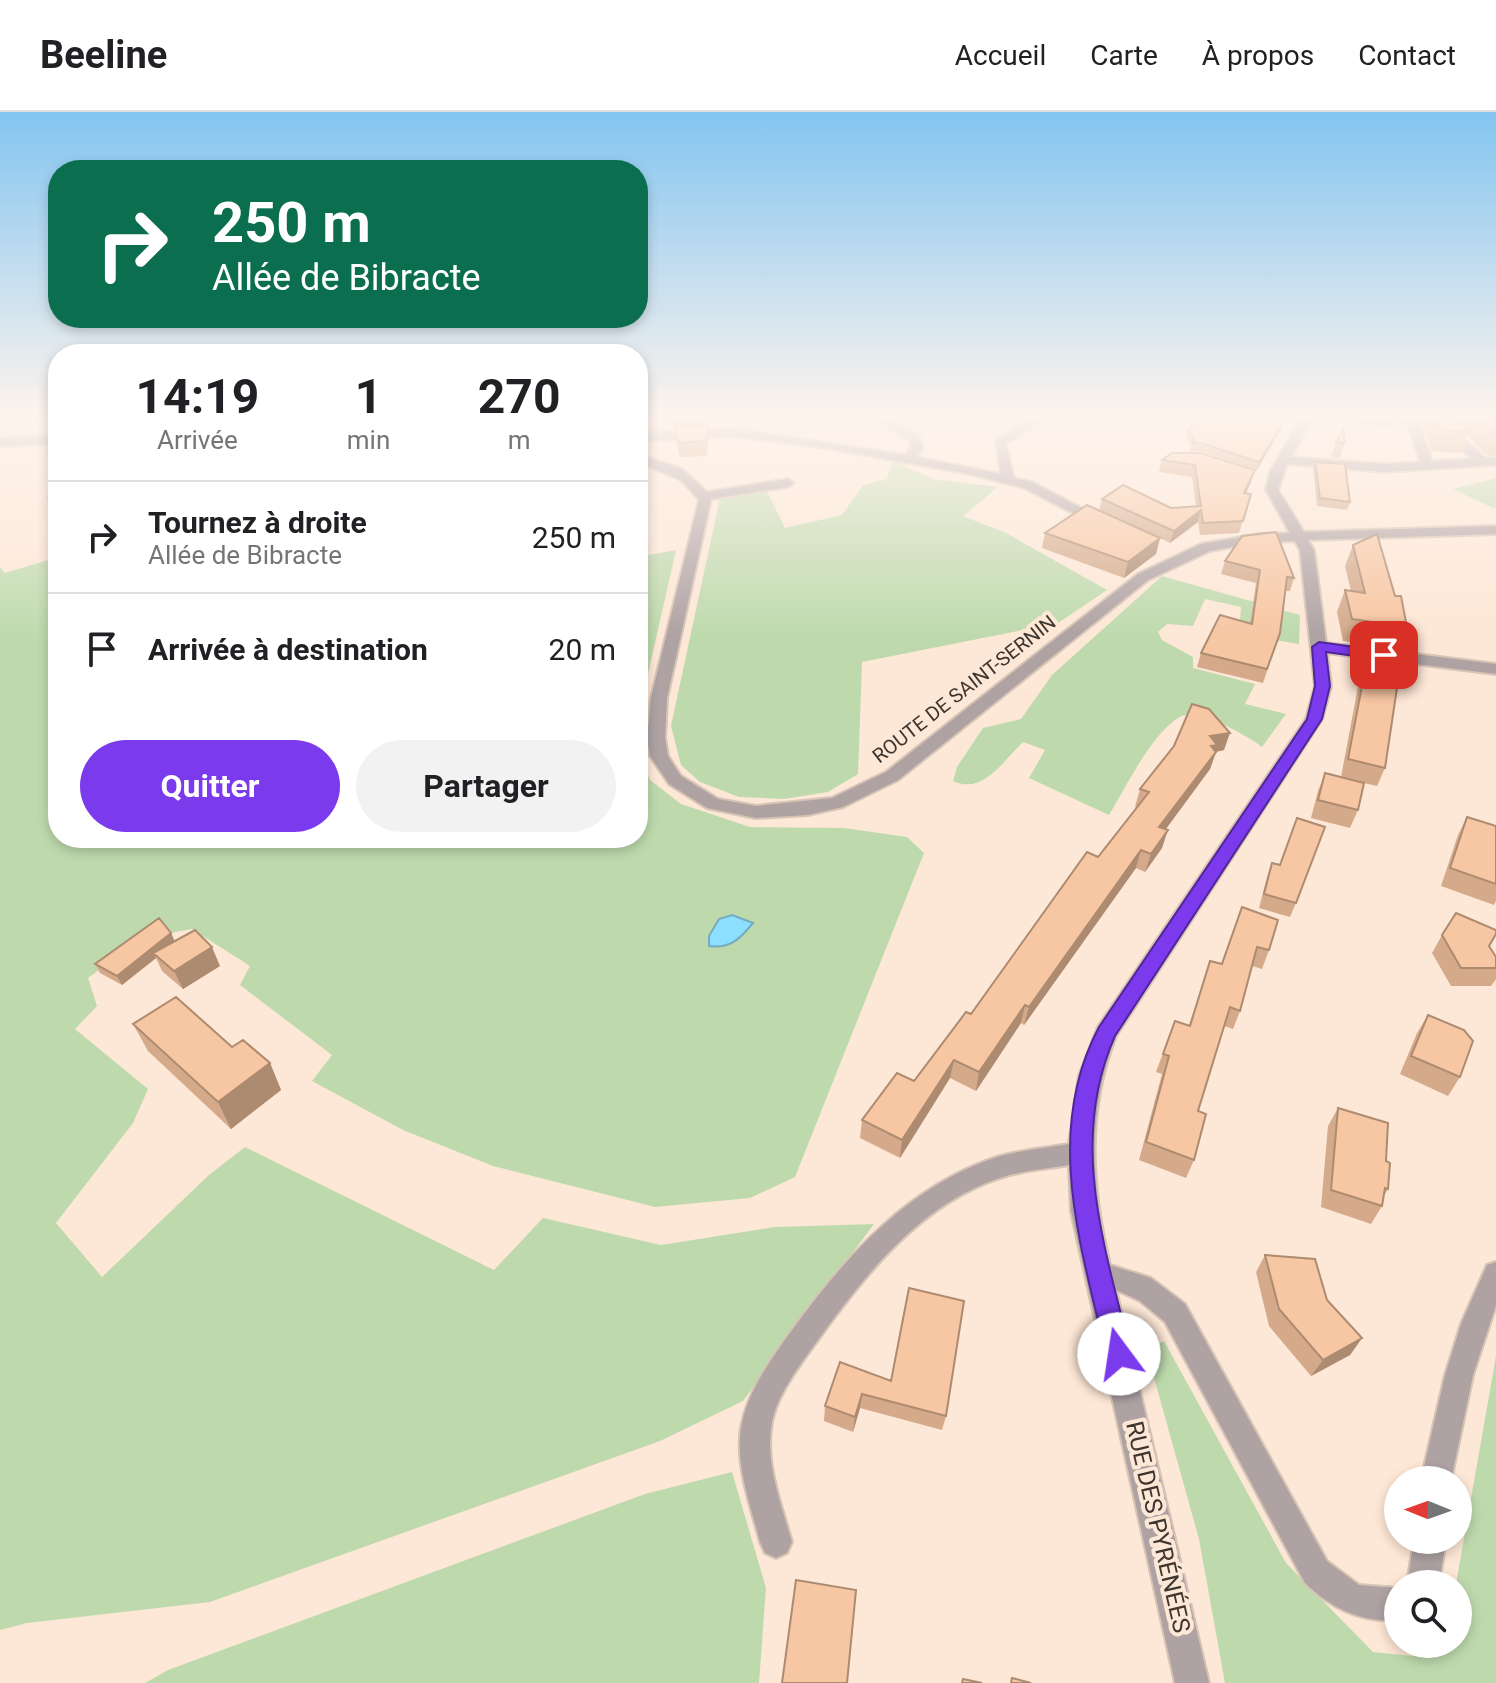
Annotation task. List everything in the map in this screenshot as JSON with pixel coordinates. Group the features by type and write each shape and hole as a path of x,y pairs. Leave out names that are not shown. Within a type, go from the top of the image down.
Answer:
{"street":[{"path":"700,490 703,496 740,490"},
{"path":"1039,490 1112,527"},
{"path":"1270,490 1300,536"},
{"name":"ROUTE DE SAINT-SERNIN","path":"703,496 703,520 659,698 656,738 659,756 675,780 713,804 756,812 808,809 837,803 892,776 1174,554 1231,542 1300,536 1496,530"},
{"name":"RUE DES PYRÉNÉES","path":"1192,1683 1084,1211 1079,1153 1091,1067 1106,1033 1314,719 1323,686 1307,550 1300,536"},
{"path":"1319,647 1496,669"},
{"path":"776,1542 758,1470 756,1425 786,1361 835,1296 887,1237 909,1217 947,1193 991,1170 1079,1153"},
{"path":"1438,1466 1448,1411 1479,1310 1496,1274"},
{"path":"1100,1276 1135,1282 1175,1313 1316,1572 1333,1589 1358,1602 1384,1606"}],"green space":[{"path":"767,490 785,528 842,515 859,490 994,490 963,516 1006,533 1107,590 1058,623 862,662 858,774 828,792 784,799 739,797 700,782 681,765 671,726 720,498"},
{"path":"1456,490 1496,490 1496,507"},
{"path":"676,550 648,674 648,555"},
{"path":"48,560 48,848 648,848 648,774 650,780 681,804 750,827 844,828 907,837 924,853 795,1177 750,1198 655,1207 493,1166 403,1130 312,1081 332,1055 240,985 250,966 192,929 143,938 88,978 97,1006 75,1029 148,1089 133,1123 56,1223 102,1277 209,1175 245,1147 494,1270 543,1218 661,1245 775,1227 874,1224 743,1401 660,1441 210,1602 27,1623 0,1630 0,567 5,573"},
{"path":"1162,576 1300,615 1299,644 1239,634 1241,607 1205,599 1193,626 1167,624 1158,632 1162,640 1193,657 1193,668 1255,684 1245,704 1286,714 1262,747 1209,719 1186,715 1178,718 1158,736 1109,815 1029,778 1045,750 1023,742 983,780 974,784 953,781 957,767 983,728 1021,719 1052,675"},
{"path":"1164,1341 1286,1563 1373,1652 1384,1653 1384,1658 1472,1658 1472,1570 1458,1570 1461,1554 1472,1554 1472,1493 1496,1356 1496,1683 1225,1683 1199,1539 1146,1349"},
{"path":"732,1472 766,1588 759,1683 145,1683 168,1670 645,1494"}],"water":[{"path":"732,915 753,923 734,942 709,946 709,936 719,919"}],"building":[{"path":"1115,490 1134,490 1171,508 1201,506 1199,490 1245,490 1244,493 1251,494 1243,521 1203,523 1201,510 1174,531 1102,499"},
{"path":"1319,490 1348,490 1350,502 1320,498"},
{"path":"1087,505 1160,538 1128,562 1045,533"},
{"path":"1276,532 1294,578 1287,577 1280,633 1267,669 1201,653 1220,615 1252,624 1260,570 1225,561 1242,536"},
{"path":"1377,534 1395,596 1401,596 1407,627 1352,619 1345,590 1365,593 1353,545"},
{"path":"1370,644 1403,648 1385,768 1348,759"},
{"path":"1192,704 1209,709 1230,733 1210,736 1217,745 1211,746 1216,752 1159,827 1168,830 1151,854 1141,850 979,1072 954,1060 902,1140 862,1120 897,1073 914,1081 966,1012 971,1014 1087,852 1098,857 1149,792 1140,789 1174,746"},
{"path":"1325,773 1364,783 1358,810 1318,800"},
{"path":"1467,817 1496,826 1496,884 1450,868"},
{"path":"1297,818 1325,827 1296,903 1264,894 1272,863 1280,865"},
{"path":"1242,907 1278,920 1269,950 1257,947 1240,1011 1230,1007 1198,1111 1206,1114 1194,1160 1146,1142 1169,1056 1163,1054 1175,1021 1190,1026 1210,961 1222,964"},
{"path":"1456,913 1496,930 1489,946 1496,957 1496,968 1461,968 1442,935"},
{"path":"159,918 171,933 117,976 95,964"},
{"path":"195,930 212,947 174,971 153,953"},
{"path":"176,997 232,1047 243,1040 270,1063 218,1102 133,1024"},
{"path":"1428,1015 1464,1030 1473,1041 1460,1077 1411,1056"},
{"path":"1338,1108 1388,1123 1386,1161 1390,1163 1388,1189 1385,1188 1382,1206 1331,1190"},
{"path":"1265,1255 1315,1259 1327,1300 1362,1338 1323,1360 1279,1309"},
{"path":"909,1288 964,1301 946,1416 862,1394 855,1417 825,1406 840,1362 891,1381"},
{"path":"796,1580 856,1590 847,1683 782,1683"},
{"path":"1012,1678 1031,1683 1011,1683"}],"route":[{"path":"1119,1354 1084,1211 1079,1153 1091,1067 1106,1033 1314,719 1323,686 1319,647 1384,655"}]}
